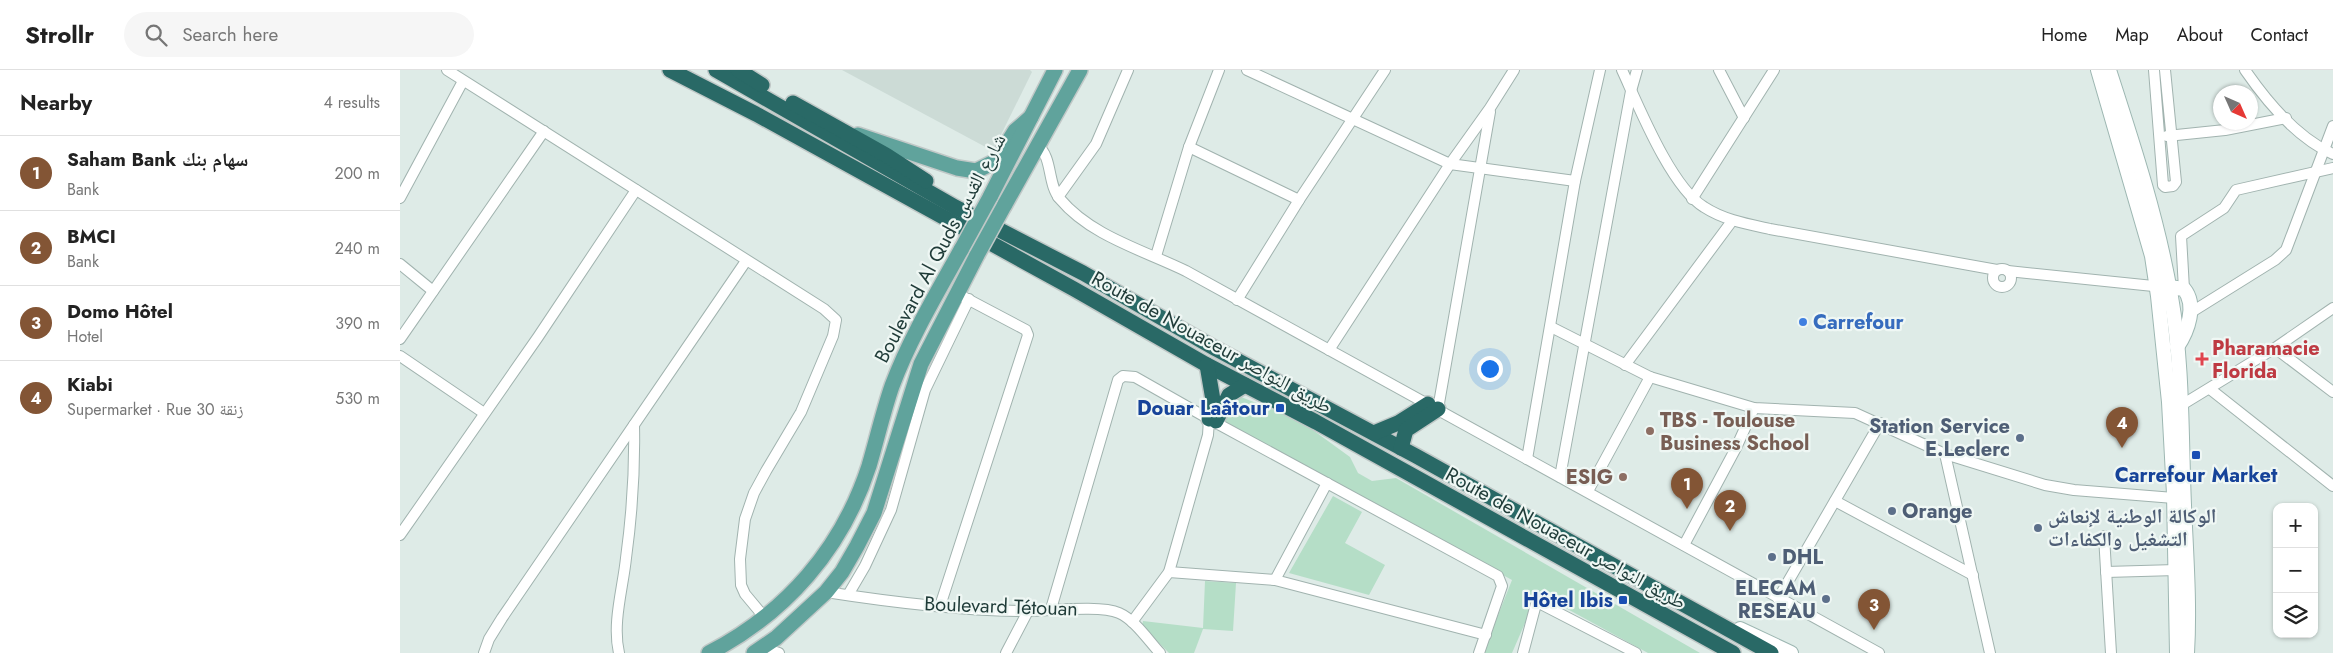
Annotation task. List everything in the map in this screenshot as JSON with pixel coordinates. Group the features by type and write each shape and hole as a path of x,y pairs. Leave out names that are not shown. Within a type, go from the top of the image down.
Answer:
{"highway":[{"name":"Route de Nouaceur طريق النواصر","path":"670,70 756,114 1207,365 1316,422 1733,653"},
{"name":"Route de Nouaceur طريق النواصر","path":"716,70 955,207 1083,274 1194,337 1374,433 1771,653"},
{"path":"738,70 788,101 846,132 915,173 940,192 955,207"},
{"path":"1207,365 1213,400 1211,426"},
{"path":"1211,426 1229,395 1245,385"},
{"path":"1374,433 1436,404"},
{"path":"1401,448 1406,430 1436,404"}],"main road":[{"name":"Boulevard Al Quds شارع القدس","path":"709,653 765,618 808,578 829,551 843,527 869,466 892,386 907,350 990,197 1055,70"},
{"name":"Boulevard Al Quds شارع القدس","path":"758,650 826,592 842,572 874,513 921,364 962,296 977,254 1080,70"},
{"path":"2098,70 2152,256 2163,287 2177,347 2188,634 2186,653"},
{"path":"2109,70 2161,245 2174,498 2177,653"},
{"path":"846,132 957,168 976,171 984,169 996,161 1015,131 1031,117"},
{"path":"2163,287 2184,289 2188,293 2190,313 2187,330 2177,347"},
{"path":"1718,624 1736,627 1791,653"},
{"path":"2188,634 2192,653"},
{"path":"1712,642 1726,653"}],"street":[{"path":"447,70 746,260 836,320 836,327 801,412 754,493 745,519 740,559 741,585 745,594 765,618"},
{"path":"1058,197 1076,175 1096,144 1128,70"},
{"path":"1156,256 1189,147 1219,70"},
{"path":"1247,70 1450,164 1576,181"},
{"path":"1237,300 1299,200 1385,70"},
{"path":"1329,350 1450,164 1490,108 1514,70"},
{"path":"1527,459 1576,181 1600,70"},
{"path":"1622,70 1674,175 1692,199 1732,221 1997,270 2003,269 2163,287"},
{"path":"1560,477 1583,344 1637,70"},
{"path":"1719,70 1744,118"},
{"path":"1692,199 1774,70"},
{"path":"2168,70 2176,182 2173,186 2163,185 2154,71 2168,70"},
{"path":"2245,70 2265,96 2286,118 2306,137 2328,152"},
{"path":"400,198 463,81"},
{"path":"1436,404 1490,108"},
{"path":"2158,137 2243,127 2286,118"},
{"path":"2190,313 2275,260 2286,250 2314,172 2328,152 2333,126"},
{"path":"400,339 544,131"},
{"path":"1038,146 1045,154 1054,189 1058,197 1086,222 1125,243 1156,256 1329,350 1436,404 1527,459 1879,653"},
{"path":"1189,147 1299,200"},
{"path":"2184,289 2180,239 2185,232 2224,208 2236,190 2333,168"},
{"path":"400,534 636,190"},
{"path":"1625,365 1732,221"},
{"path":"484,653 494,632 746,260"},
{"path":"400,264 433,291"},
{"path":"1997,270 1993,279 1999,286 2005,286 2010,282 2008,271"},
{"path":"848,595 866,566 891,510 925,390 962,296 1026,330 1028,335 940,606"},
{"path":"2180,406 2275,348 2333,308"},
{"path":"1551,327 1650,377 1754,408 1855,413 1945,454 2045,485 2074,490 2174,498"},
{"path":"2275,348 2332,391"},
{"path":"400,356 484,413"},
{"path":"1051,609 1118,380 1123,376 1135,377 1211,426 1327,483 1498,576 1502,586 1479,653"},
{"path":"1588,491 1650,377"},
{"path":"2210,389 2333,486"},
{"path":"1684,545 1736,448 1754,408"},
{"path":"1778,599 1880,423"},
{"path":"618,653 618,617 634,492 634,425"},
{"path":"1132,622 1169,572 1211,426"},
{"path":"1945,454 1990,653"},
{"path":"1275,580 1327,483"},
{"path":"1835,501 1972,574"},
{"path":"2104,536 2111,653"},
{"path":"2106,572 2176,570"},
{"path":"1169,572 1275,580 1486,635"},
{"name":"Boulevard Tétouan","path":"826,592 940,606 1028,611 1051,609 1109,610 1117,612 1132,622 1160,653"},
{"path":"1523,653 1536,604 1538,603 1636,653"},
{"path":"1006,653 1028,611"},
{"path":"758,650 779,653"}],"shaded area":[{"path":"842,70 1030,70 1032,72 993,151"}],"green space":[{"path":"1236,395 1299,420 1350,457 1358,473 1372,481 1396,478 1700,653 1648,653 1538,593 1512,653 1483,653 1512,580 1222,420"},
{"path":"1333,496 1362,512 1345,543 1385,565 1369,595 1289,573"},
{"path":"1205,581 1236,583 1233,631 1203,629 1194,653 1169,653 1142,626 1143,621 1203,628"}],"place":[{"name":"Carrefour","path":"1803,322"},
{"name":"Pharamacie Florida","path":"2202,359"},
{"name":"Douar Laâtour","path":"1280,408"},
{"name":"TBS - Toulouse Business School","path":"1650,431"},
{"name":"Station Service E.Leclerc","path":"2020,438"},
{"name":"Kiabi","path":"2122,448"},
{"name":"Carrefour Market","path":"2196,455"},
{"name":"ESIG","path":"1623,477"},
{"name":"Saham Bank سهام بنك","path":"1687,509"},
{"name":"Orange","path":"1892,511"},
{"name":"الوكالة الوطنية لإنعاش التشغيل والكفاءات","path":"2038,528"},
{"name":"BMCI","path":"1730,531"},
{"name":"DHL","path":"1772,557"},
{"name":"ELECAM RESEAU","path":"1826,599"},
{"name":"Hôtel Ibis","path":"1623,600"},
{"name":"Domo Hôtel","path":"1874,630"}]}
